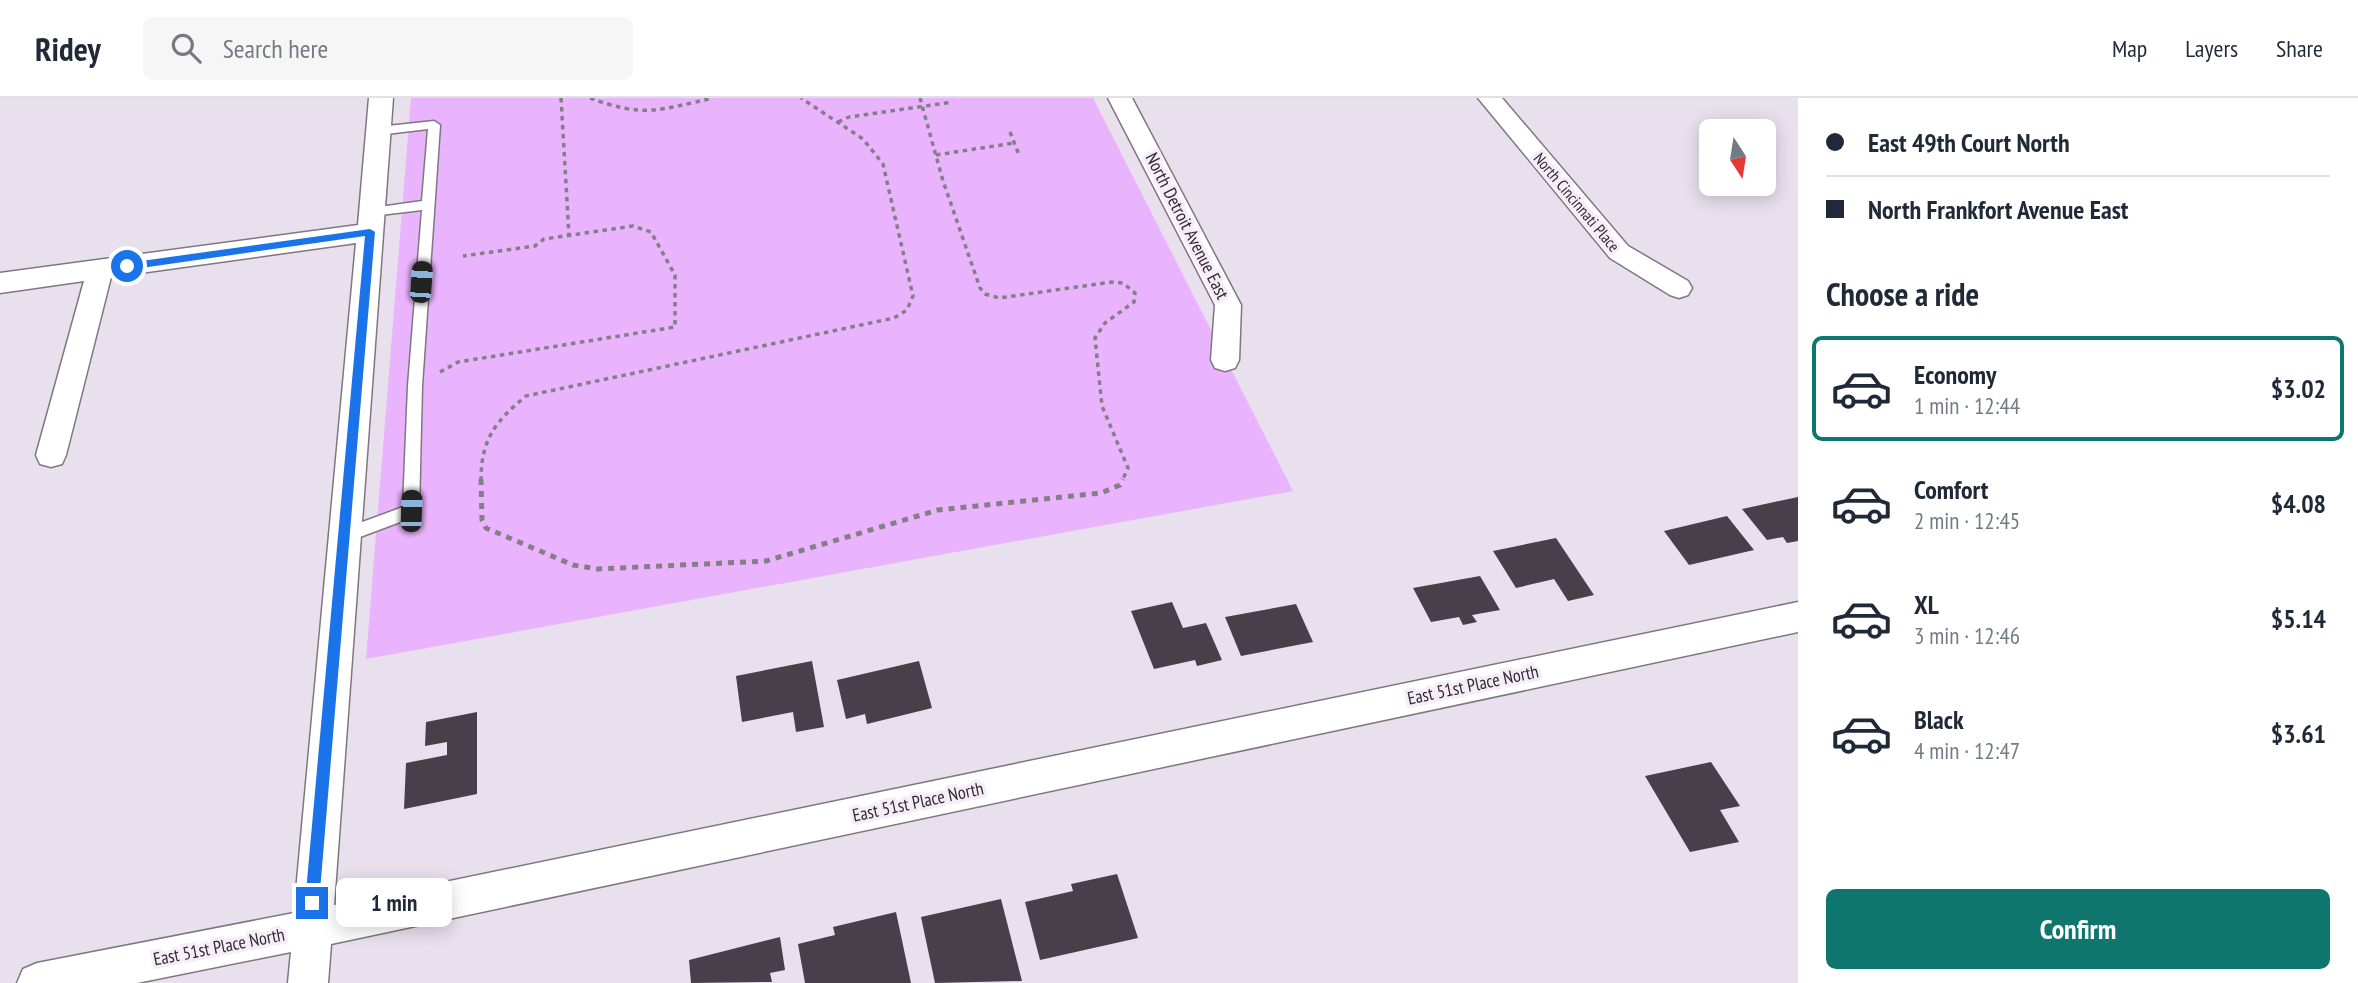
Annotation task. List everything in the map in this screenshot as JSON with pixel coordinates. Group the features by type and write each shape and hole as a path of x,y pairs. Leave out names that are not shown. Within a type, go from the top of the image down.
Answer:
{"street":[{"path":"308,983 310,929 381,98"},
{"name":"North Detroit Avenue East","path":"1120,98 1228,305 1225,360"},
{"name":"North Cincinnati Place","path":"1490,98 1619,253 1679,288"},
{"path":"0,283 100,270 371,222"},
{"path":"51,455 100,270"},
{"name":"East 51st Place North","path":"37,983 310,929 1798,617"}],"lane":[{"path":"344,536 411,511 415,386 426,205 434,125 378,131"},
{"path":"371,222 426,205"}],"path":[{"path":"562,98 569,235"},
{"path":"590,98 623,110 648,112 713,98"},
{"path":"801,98 863,139 883,163 913,296 907,310 894,318 526,396 513,406 484,447 482,520 486,528 573,565 590,568 766,561 939,510 1101,493 1120,485 1128,468 1102,406 1095,338 1105,323 1134,302 1135,293 1123,284 1103,282 999,298 985,294 976,282 919,98"},
{"path":"837,122 849,117 953,102"},
{"path":"1010,132 1019,155"},
{"path":"936,155 1014,144"},
{"path":"415,386 458,362 675,327 675,275 651,232 633,226 544,239 535,246 463,256"}],"shaded area":[{"path":"411,98 1093,98 1293,491 366,659"}],"building":[{"path":"1798,497 1798,541 1787,543 1783,537 1767,540 1742,509"},
{"path":"1727,516 1754,550 1689,565 1664,531"},
{"path":"1556,538 1594,595 1568,601 1554,579 1516,588 1493,551"},
{"path":"1480,576 1500,610 1472,615 1477,622 1463,625 1459,617 1431,622 1413,588"},
{"path":"1172,602 1183,628 1206,623 1222,660 1197,666 1195,660 1154,669 1131,611"},
{"path":"1296,604 1313,642 1241,656 1225,617"},
{"path":"812,661 824,727 796,732 793,712 742,722 736,676"},
{"path":"919,661 932,708 867,724 865,714 846,719 837,680"},
{"path":"477,712 477,794 404,809 406,763 447,755 447,742 425,746 426,722"},
{"path":"1711,762 1740,806 1720,810 1739,842 1690,852 1645,776"},
{"path":"1117,874 1138,938 1040,960 1025,902 1073,891 1071,884"},
{"path":"1001,899 1022,981 935,983 921,917"},
{"path":"896,912 911,983 805,983 798,944 835,935 833,927"},
{"path":"780,937 785,970 770,973 772,982 691,983 689,960"}],"route":[{"path":"127,266 370,232 312,903"}]}
